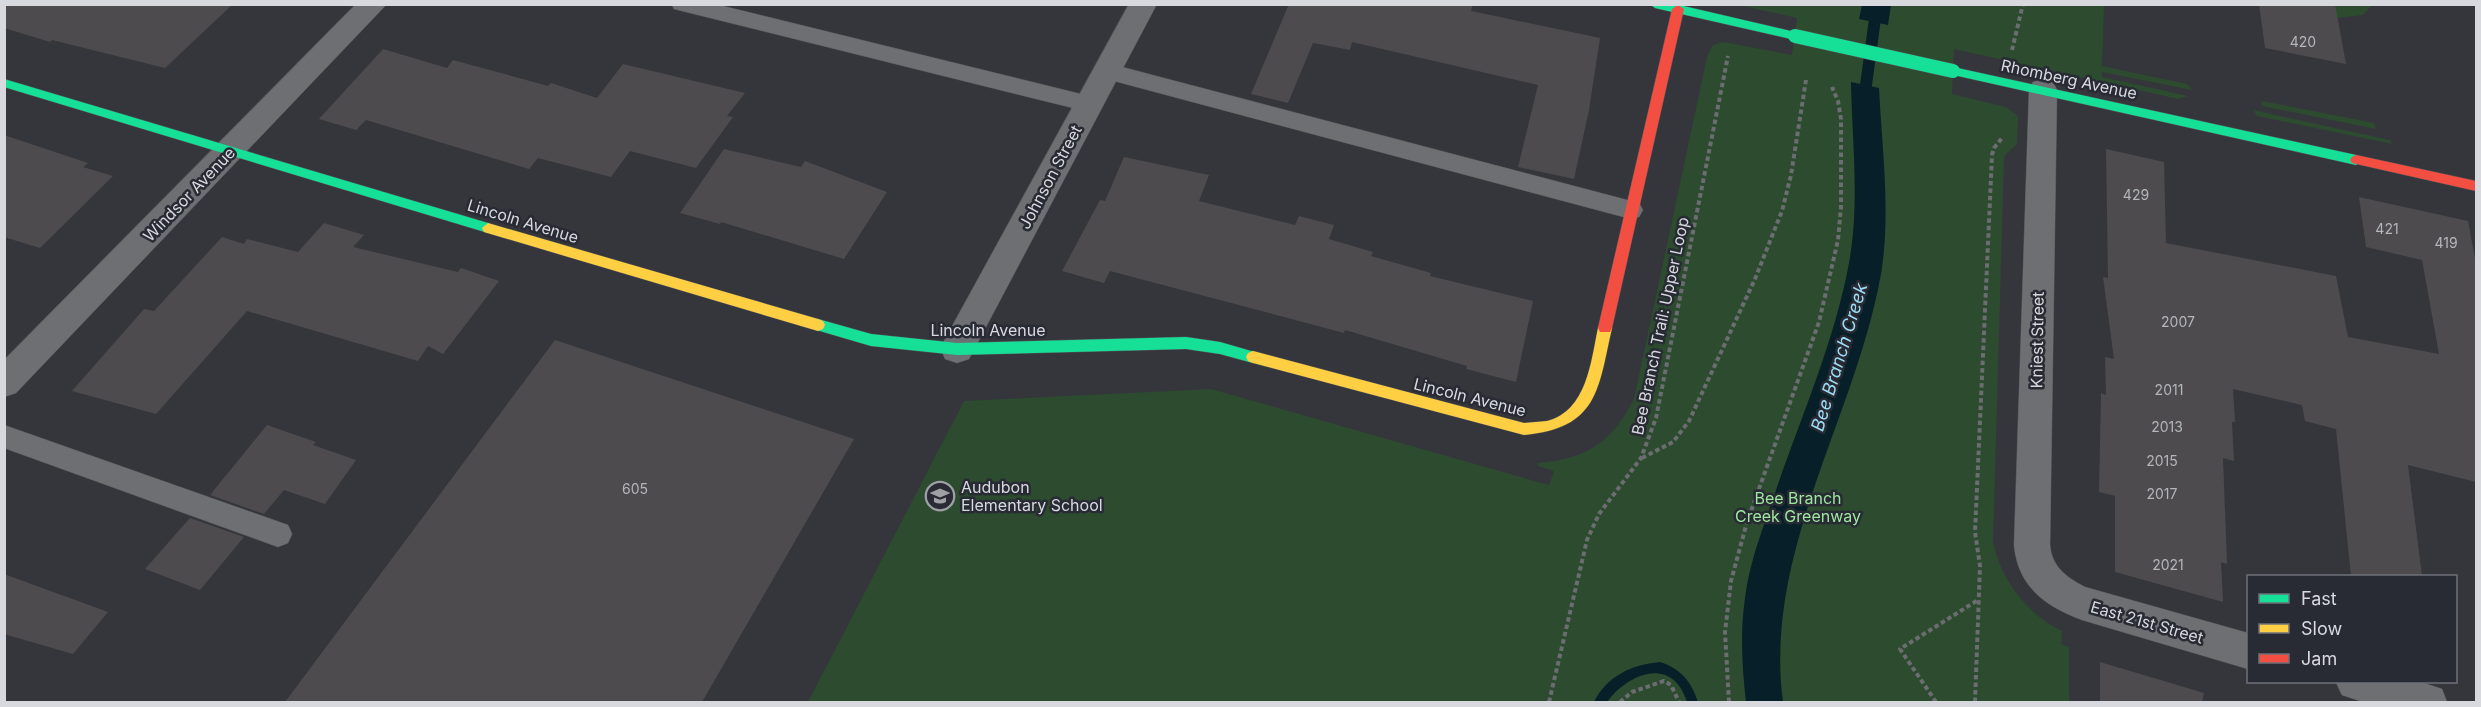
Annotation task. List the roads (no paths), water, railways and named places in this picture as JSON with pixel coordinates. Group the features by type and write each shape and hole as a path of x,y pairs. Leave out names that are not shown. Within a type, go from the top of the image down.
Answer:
{"street":[{"name":"Windsor Avenue","path":"4,383 373,4"},
{"name":"Johnson Street","path":"957,349 1143,4"},
{"name":"Rhomberg Avenue","path":"1655,4 1680,7 1795,36 2476,186"},
{"name":"Lincoln Avenue","path":"4,84 232,150 579,256 871,340 957,349 1186,343 1231,351 1524,429 1544,429 1562,424 1581,411 1590,393 1680,7"},
{"name":"Kniest Street","path":"2043,90 2032,551 2036,568 2048,585"},
{"name":"East 21st Street","path":"2048,585 2065,597 2082,603 2247,651"},
{"path":"2362,683 2428,702"}],"lane":[{"path":"682,4 1089,104"},
{"path":"1107,71 1631,210"},
{"path":"4,436 278,534"}],"water":[{"path":"1862,5 1891,5 1888,25 1859,19"},
{"path":"1851,82 1879,88 1886,204 1881,274 1869,328 1798,539 1786,592 1780,646 1783,702 1746,702 1742,637 1743,611 1749,573 1825,354 1849,263 1855,195"},
{"path":"1660,662 1674,668 1684,677 1698,702 1687,702 1672,678 1661,674 1650,674 1627,683 1607,702 1594,702 1606,685 1621,673 1639,666"}],"waterway":[{"name":"Bee Branch Creek","path":"1866,102 1866,85 1877,4"}],"place":[{"name":"Audubon Elementary School","path":"940,496"}],"park label":[{"name":"Bee Branch Creek Greenway","path":"1798,507"}]}
